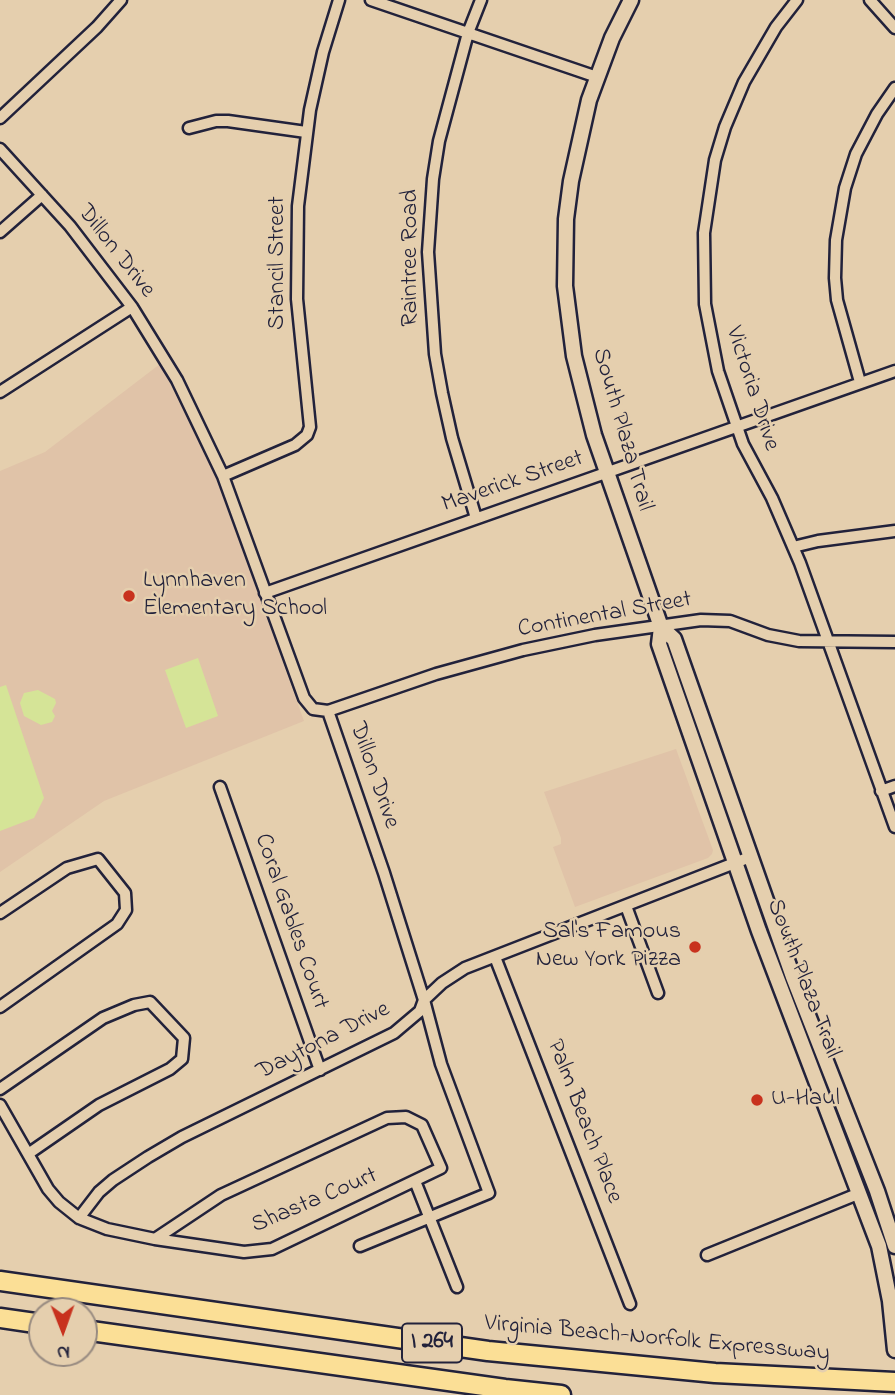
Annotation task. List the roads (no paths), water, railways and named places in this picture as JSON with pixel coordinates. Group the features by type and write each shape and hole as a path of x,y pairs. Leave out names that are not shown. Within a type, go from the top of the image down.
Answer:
{"highway":[{"name":"Virginia Beach-Norfolk Expressway","path":"0,1281 488,1351 715,1373 895,1382"},
{"path":"0,1318 28,1322"},
{"name":"I 264","path":"98,1332 561,1395"}],"main road":[{"name":"South Plaza Trail","path":"631,0 597,77 579,140 571,181 566,219 565,286 574,356 582,396 661,627 659,644 773,970 879,1246 890,1301 895,1350"},
{"name":"South Plaza Trail","path":"661,627 674,639 750,857 895,1243"}],"street":[{"path":"0,118 97,27 121,0"},
{"name":"Stancil Street","path":"223,475 295,445 307,435 310,427 297,299 297,218 306,132 323,52 339,0"},
{"path":"371,0 597,77"},
{"name":"Raintree Road","path":"477,518 458,460 442,393 435,354 428,252 430,204 439,141 468,33 481,0"},
{"name":"Victoria Drive","path":"797,0 770,36 744,82 725,127 708,197 704,233 705,303 718,370 743,444 772,498 793,547 895,827"},
{"path":"870,0 895,28"},
{"path":"860,383 837,300 836,240 845,188 856,154 877,114 895,88"},
{"path":"189,128 216,121 228,121 306,132"},
{"name":"Dillon Drive","path":"0,149 70,226 132,307 177,380 223,475 304,698 313,709 328,711 384,873 441,1064 489,1193 360,1246"},
{"path":"0,232 42,195"},
{"path":"0,392 132,307"},
{"name":"Maverick Street","path":"265,593 895,371"},
{"path":"793,547 895,531"},
{"name":"Continental Street","path":"328,711 436,674 493,658 595,635 716,619 740,624 779,638 895,642"},
{"path":"881,791 895,786"},
{"name":"Coral Gables Court","path":"220,787 320,1070"},
{"name":"Daytona Drive","path":"79,1218 99,1192 113,1180 182,1137 394,1033 420,1011 424,1000 454,974 750,857"},
{"path":"0,913 67,869 98,859 125,893 126,910 117,924 0,1007"},
{"path":"626,906 658,993"},
{"name":"Palm Beach Place","path":"495,957 630,1304"},
{"path":"0,1089 103,1018 126,1007 150,1002 184,1038 182,1059 170,1069 99,1105 28,1154"},
{"path":"0,1105 48,1189 79,1218"},
{"name":"Shasta Court","path":"79,1218 107,1229 155,1239 258,1252 272,1249 441,1168 422,1125 406,1116 387,1118 221,1195 155,1239"},
{"path":"415,1181 457,1287"},
{"path":"707,1255 860,1193"},
{"path":"879,1246 895,1243"}],"place":[{"name":"Lynnhaven Elementary School","path":"129,596"},
{"name":"Sal's Famous New York Pizza","path":"695,947"},
{"name":"U-Haul","path":"757,1100"}]}
